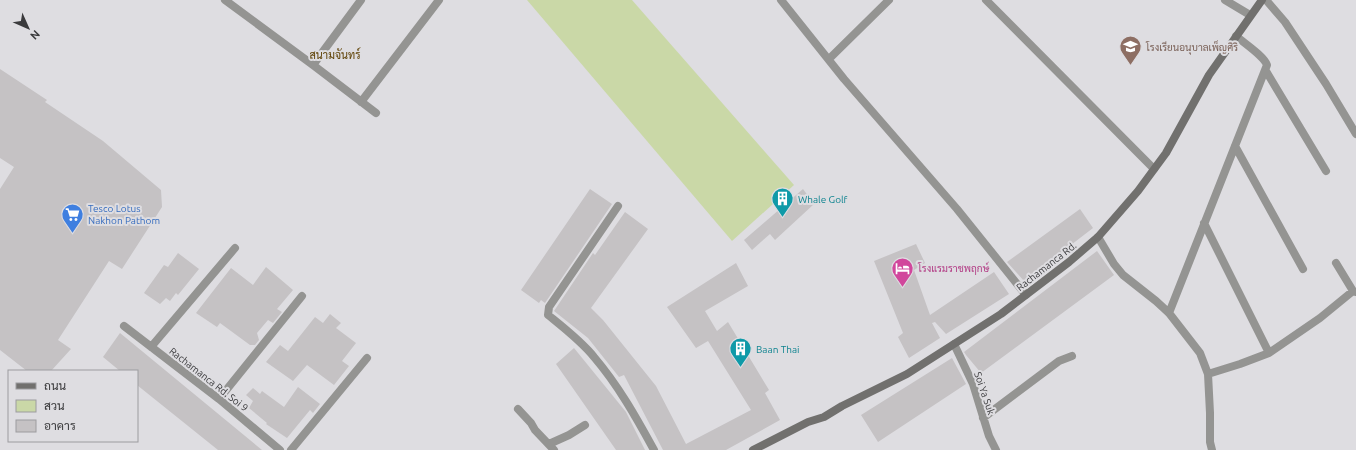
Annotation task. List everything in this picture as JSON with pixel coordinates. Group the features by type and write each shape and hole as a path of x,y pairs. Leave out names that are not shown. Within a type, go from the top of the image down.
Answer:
{"street":[{"path":"225,0 313,64 376,113"},
{"path":"313,64 361,0"},
{"path":"361,102 439,0"},
{"path":"781,0 844,80 958,209 1026,295"},
{"path":"829,60 889,0"},
{"path":"986,0 1154,169"},
{"path":"1225,0 1250,16"},
{"name":"Rachamanca Rd.","path":"753,450 808,422 824,417 842,406 907,374 1001,314 1098,237 1138,191 1166,153 1209,75 1262,0"},
{"path":"1266,0 1285,22 1326,84 1356,134"},
{"path":"1169,313 1266,71 1267,63 1236,36"},
{"path":"1266,71 1326,171"},
{"path":"1236,146 1303,269"},
{"path":"618,206 549,307 548,315 594,356 627,401 654,450"},
{"path":"1204,223 1269,353"},
{"path":"1098,237 1122,275 1169,313 1200,353 1208,374 1210,442 1212,450"},
{"path":"151,347 235,248"},
{"path":"1208,374 1269,353 1320,318 1354,292 1336,263"},
{"path":"219,399 302,296"},
{"name":"Rachamanca Rd. Soi 9","path":"124,326 219,399 280,450"},
{"name":"Soi Ya Suk","path":"954,344 973,384 989,436 996,450"},
{"path":"983,418 1059,361 1072,356"},
{"path":"291,450 367,358"},
{"path":"518,409 531,423 534,430 551,447 585,425"}],"green space":[{"path":"527,0 632,0 794,185 732,241"}],"building":[{"name":"Tesco Lotus Nakhon Pathom","path":"0,69 47,100 45,102 103,141 161,190 162,207 122,269 109,261 58,340 71,349 52,370 26,370 0,350 0,189 14,167 0,158"},
{"path":"590,189 612,204 545,303 541,300 539,303 521,290"},
{"name":"Whale Golf","path":"803,189 814,204 775,240 770,234 752,250 744,240"},
{"path":"1080,209 1093,228 1024,281 1007,262"},
{"path":"625,212 648,229 591,308 603,320 656,386 686,444 751,410 708,341 696,348 667,307 736,263 748,286 705,311 717,331 728,322 769,390 765,393 780,420 726,450 663,450 624,375 619,377 588,338 554,311 593,253 595,255"},
{"path":"916,244 925,263 914,270 930,315 994,272 1009,294 946,334 935,322 932,323 940,338 909,358 898,337 903,333 874,261"},
{"path":"1097,251 1114,275 981,373 964,352"},
{"path":"178,253 199,269 178,295 176,293 170,301 166,298 160,304 144,293 164,265 168,267"},
{"path":"266,267 293,290 277,309 282,312 273,323 268,320 257,333 259,340 255,345 250,345 220,323 217,327 196,313 231,268 253,285"},
{"path":"330,314 341,323 336,328 356,343 342,361 349,366 334,385 307,365 293,381 266,362 280,345 288,351 315,317 323,323"},
{"path":"120,333 262,450 218,450 138,386 138,370 119,370 103,357"},
{"path":"574,348 626,412 645,450 616,450 556,364"},
{"path":"952,358 966,384 878,442 861,415"},
{"path":"298,387 320,404 313,413 310,410 287,438 266,424 267,423 249,408 253,401 246,395 253,388 260,394 262,391 284,407"}],"place":[{"name":"โรงเรียนอนุบาลเพ็ญศิริ","path":"1131,66"},
{"name":"Whale Golf","path":"783,218"},
{"name":"Tesco Lotus Nakhon Pathom","path":"72,234"},
{"name":"โรงแรมราชพฤกษ์","path":"903,288"},
{"name":"Baan Thai","path":"741,368"}],"district":[{"name":"สนามจันทร์","path":"335,55"}]}
